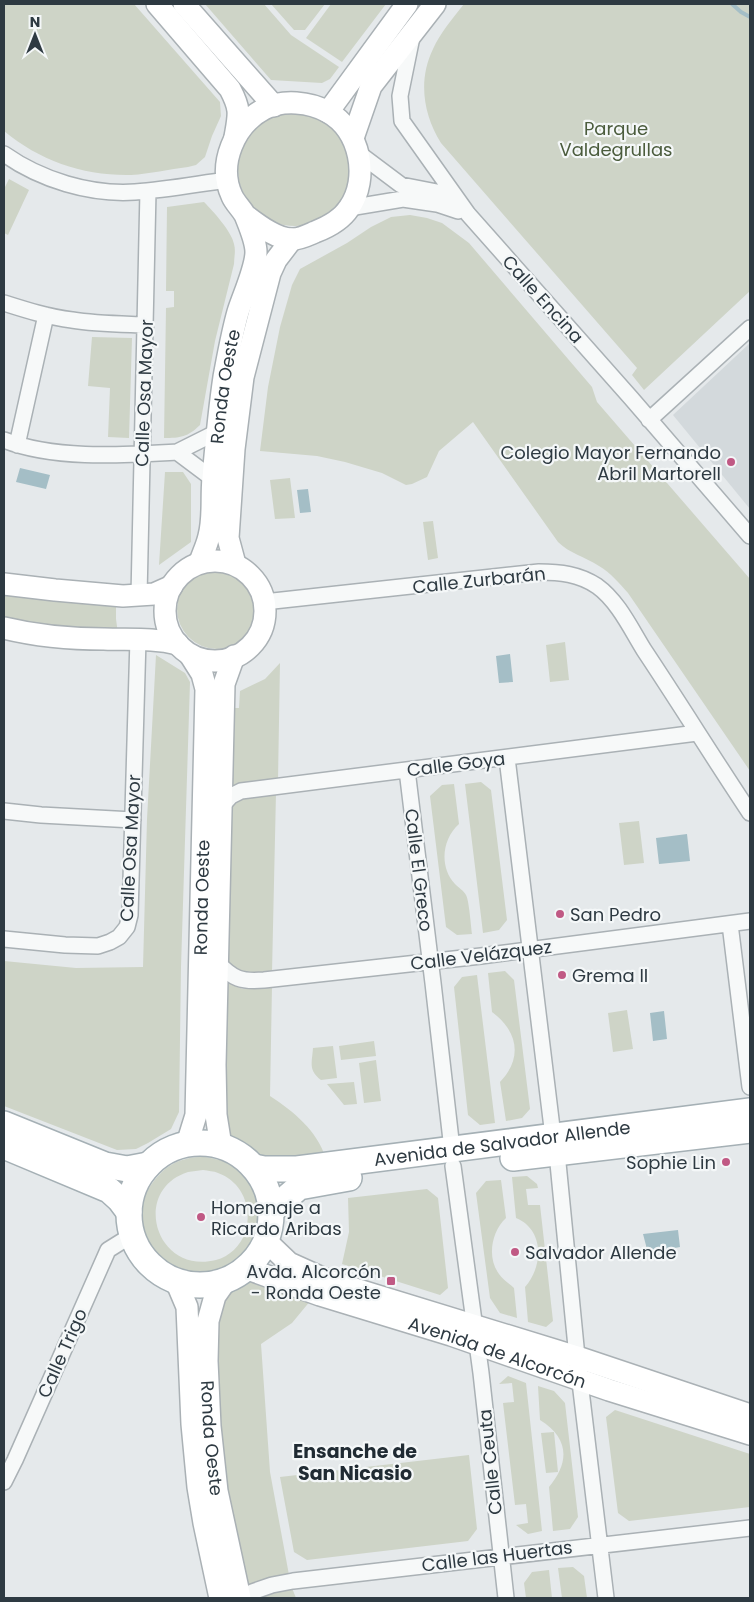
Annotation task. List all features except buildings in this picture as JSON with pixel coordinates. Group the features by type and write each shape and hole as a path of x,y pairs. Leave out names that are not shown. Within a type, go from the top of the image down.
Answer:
{"main road":[{"path":"157,4 230,89 239,112 235,137"},
{"path":"184,4 274,106"},
{"path":"328,112 407,4"},
{"path":"292,239 329,227 349,208 360,183 360,171 355,145 370,86 435,4"},
{"name":"Ronda Oeste","path":"200,562 209,536 224,377 236,323 256,253 254,241 244,215 232,195 227,180 228,159 235,137 258,112 274,106 292,103 306,104 328,112 344,124 355,145"},
{"name":"Ronda Oeste","path":"235,564 228,538 228,520 243,377 270,273 276,260 292,239 268,231 244,215"},
{"path":"4,628 52,637 106,640 161,640 206,660 224,660 242,653 256,639 264,622 264,602 261,590 246,570 235,564 217,560 200,562 184,572 172,586 167,596 164,614 169,631 184,650"},
{"path":"4,584 112,596 154,594 172,586"},
{"name":"Ronda Oeste","path":"184,650 202,674 206,695 196,1115 187,1144"},
{"name":"Ronda Oeste","path":"221,1146 216,1116 215,1059 224,684 234,656"},
{"name":"Avenida de Salvador Allende","path":"254,1167 264,1169 297,1169 453,1157 555,1144 750,1112"},
{"path":"4,1124 105,1164 127,1169 148,1165"},
{"name":"Avenida de Salvador Allende","path":"555,1144 750,1130"},
{"path":"4,1146 109,1190 120,1200 141,1254 157,1270 176,1280 193,1284 210,1284 236,1274 257,1256 266,1241 271,1211 266,1187 254,1167 239,1154 221,1146 204,1143 187,1144 173,1148 160,1155 148,1165 138,1179 131,1195 130,1224"},
{"name":"Avenida de Salvador Allende","path":"271,1211 299,1187 453,1157"},
{"name":"Avenida de Alcorcón","path":"266,1241 289,1263 329,1281 475,1335 581,1381 750,1434"},
{"name":"Ronda Oeste","path":"236,1274 215,1296 208,1321 207,1360 210,1426 217,1491 240,1598"},
{"name":"Avenida de Alcorcón","path":"236,1274 320,1295 451,1335 475,1335 577,1357 750,1415"},
{"name":"Ronda Oeste","path":"176,1280 187,1307 192,1424 198,1487 220,1598"}],"street":[{"name":"Calle Encina","path":"412,34 400,96 402,121 468,214 750,536"},
{"path":"355,145 402,185 442,193 468,214"},
{"path":"4,154 31,171 71,185 116,192 227,180"},
{"name":"Calle Osa Mayor","path":"138,596 148,190"},
{"path":"349,208 404,199 438,204 468,214"},
{"path":"4,303 46,315 96,323 146,325"},
{"path":"46,315 10,442 83,454 142,454 177,452 218,432"},
{"path":"649,420 750,328"},
{"path":"177,452 213,479"},
{"name":"Calle Zurbarán","path":"264,602 539,572 562,572 580,578 597,586 612,600 750,813"},
{"name":"Calle Osa Mayor","path":"4,939 98,946 119,937 127,927 130,915 138,639"},
{"name":"Calle Goya","path":"221,807 231,796 241,791 697,733"},
{"path":"507,758 555,1144 577,1357 606,1598"},
{"name":"Calle El Greco","path":"406,770 453,1157"},
{"path":"4,811 133,820"},
{"name":"Calle Velázquez","path":"218,962 231,976 251,981 430,962 750,921"},
{"path":"730,924 750,1086"},
{"name":"Calle Ceuta","path":"453,1157 506,1598"},
{"name":"Calle Trigo","path":"4,1482 108,1250 130,1224"},
{"name":"Calle las Huertas","path":"250,1598 252,1592 278,1584 600,1544 750,1528"}],"shaded area":[{"name":"Colegio Mayor Fernando Abril Martorell","path":"750,343 750,509 673,415"}],"green space":[{"path":"4,4 134,4 220,102 221,116 205,157 196,165 188,167 145,174 114,175 96,173 63,165 32,151 18,142 4,131"},
{"path":"205,4 264,4 291,35 339,67 330,79 322,83 271,80"},
{"path":"271,4 325,4 305,30 294,30"},
{"path":"331,4 386,4 342,62 306,38"},
{"name":"Parque Valdegrullas","path":"464,4 750,4 750,291 644,390 632,375 637,368 441,143 435,132 427,109 424,85 425,73 436,43"},
{"path":"295,112 317,117 335,129 347,147 352,169 347,191 335,209 317,221 295,226 273,221 255,209 243,191 238,169 243,147 255,129 273,117"},
{"path":"9,179 29,190 8,235 4,233 4,189"},
{"path":"204,202 222,222 233,239 235,249 234,264 215,341 200,425 184,436 164,438 166,308 174,307 174,291 166,291 167,207"},
{"path":"410,215 442,223 469,243 592,387 597,402 750,579 750,771 628,593 615,578 603,569 558,542 473,422 439,451 427,477 406,485 382,473 345,462 317,456 260,451 268,387 280,327 292,285 300,269 391,217"},
{"path":"92,337 132,338 129,438 108,437 110,388 88,386"},
{"path":"165,472 183,472 191,484 191,542 159,565"},
{"path":"290,478 295,518 275,519 270,480"},
{"path":"433,521 438,558 428,560 423,522"},
{"path":"217,569 232,572 245,581 254,594 257,609 254,624 245,637 232,646 217,649 202,646 189,637 180,624 177,609 180,594 189,581 202,572"},
{"path":"5,593 116,604 118,634 4,623"},
{"path":"565,642 569,680 550,682 546,645"},
{"path":"156,655 185,673 190,682 181,967 179,1112 171,1129 136,1149 117,1150 4,1106 4,961 76,968 143,967 147,819"},
{"path":"280,663 278,780 245,783 228,791 230,708 239,708 240,691 265,679"},
{"path":"481,782 491,790 507,920 499,930 483,933 465,784"},
{"path":"454,784 459,824 453,830 446,845 445,862 446,870 450,877 466,895 472,934 457,935 446,927 430,796 442,785"},
{"path":"276,793 272,972 241,974 227,963 231,805 243,797"},
{"path":"639,821 644,863 624,865 619,823"},
{"path":"505,971 514,980 530,1109 522,1118 506,1121 500,1082 512,1064 514,1045 512,1036 501,1019 492,1012 488,973"},
{"path":"477,975 495,1123 480,1125 468,1115 454,987 462,977"},
{"path":"224,981 243,989 272,986 270,1096 304,1123 317,1139 326,1159 253,1156 231,1137 225,1128"},
{"path":"627,1010 633,1049 613,1052 608,1013"},
{"path":"374,1041 376,1056 341,1060 339,1046"},
{"path":"333,1046 337,1078 321,1080 312,1069 313,1048"},
{"path":"376,1060 381,1101 364,1103 359,1063"},
{"path":"354,1082 357,1104 344,1105 327,1084"},
{"path":"202,1157 223,1161 234,1166 244,1174 256,1193 260,1204 261,1216 257,1239 251,1251 242,1261 231,1269 219,1274 197,1276 177,1271 161,1261 149,1246 142,1230 141,1211 147,1192 165,1169 182,1160","holes":["203,1170 216,1172 234,1183 244,1197 248,1215 245,1233 241,1242 234,1250 216,1260 195,1261 178,1255 165,1243 158,1228 156,1212 160,1195 170,1182 188,1172"]},
{"path":"527,1176 537,1184 538,1188 526,1189 528,1205 540,1205 553,1321 546,1327 528,1322 525,1287 535,1269 538,1260 538,1250 532,1231 516,1218 512,1177"},
{"path":"501,1180 506,1218 497,1230 492,1245 492,1253 495,1268 504,1280 514,1288 517,1318 500,1313 490,1298 476,1193 486,1181"},
{"path":"427,1189 438,1198 448,1288 440,1295 342,1264 349,1232 348,1198"},
{"path":"254,1282 311,1300 292,1323 261,1344 270,1472 289,1575 260,1580 245,1591 230,1529 214,1395 219,1305 233,1288"},
{"path":"508,1376 526,1383 542,1531 528,1534 516,1525 528,1523 526,1504 515,1505 503,1403 514,1402 512,1383 499,1384"},
{"path":"538,1386 554,1391 565,1403 578,1517 570,1529 553,1531 549,1487 561,1469 563,1451 557,1435 540,1420"},
{"path":"615,1410 750,1454 750,1507 629,1521 618,1513 606,1417"},
{"path":"554,1432 558,1472 546,1473 541,1433"},
{"path":"469,1455 477,1529 468,1541 307,1560 294,1552 280,1477"},
{"path":"573,1567 584,1576 587,1598 562,1598 558,1568"},
{"path":"549,1570 552,1598 526,1598 524,1583 532,1572"},
{"path":"292,1588 296,1598 258,1598 266,1592"}],"water":[{"path":"20,468 50,475 46,489 16,482"},
{"path":"308,489 311,512 300,513 297,490"},
{"path":"510,654 513,682 499,683 496,656"},
{"path":"687,834 690,861 659,864 656,838"},
{"path":"664,1011 667,1039 653,1041 650,1013"},
{"path":"678,1230 680,1247 648,1253 643,1234"}],"waterway":[{"path":"732,4 750,17"}],"place":[{"name":"Colegio Mayor Fernando Abril Martorell","path":"731,462"},
{"name":"San Pedro","path":"560,914"},
{"name":"Grema II","path":"562,975"},
{"name":"Sophie Lin","path":"726,1162"},
{"name":"Homenaje a Ricardo Aribas","path":"201,1217"},
{"name":"Salvador Allende","path":"515,1252"},
{"name":"Avda. Alcorcón - Ronda Oeste","path":"391,1281"}],"district":[{"name":"Ensanche de San Nicasio","path":"355,1462"}]}
